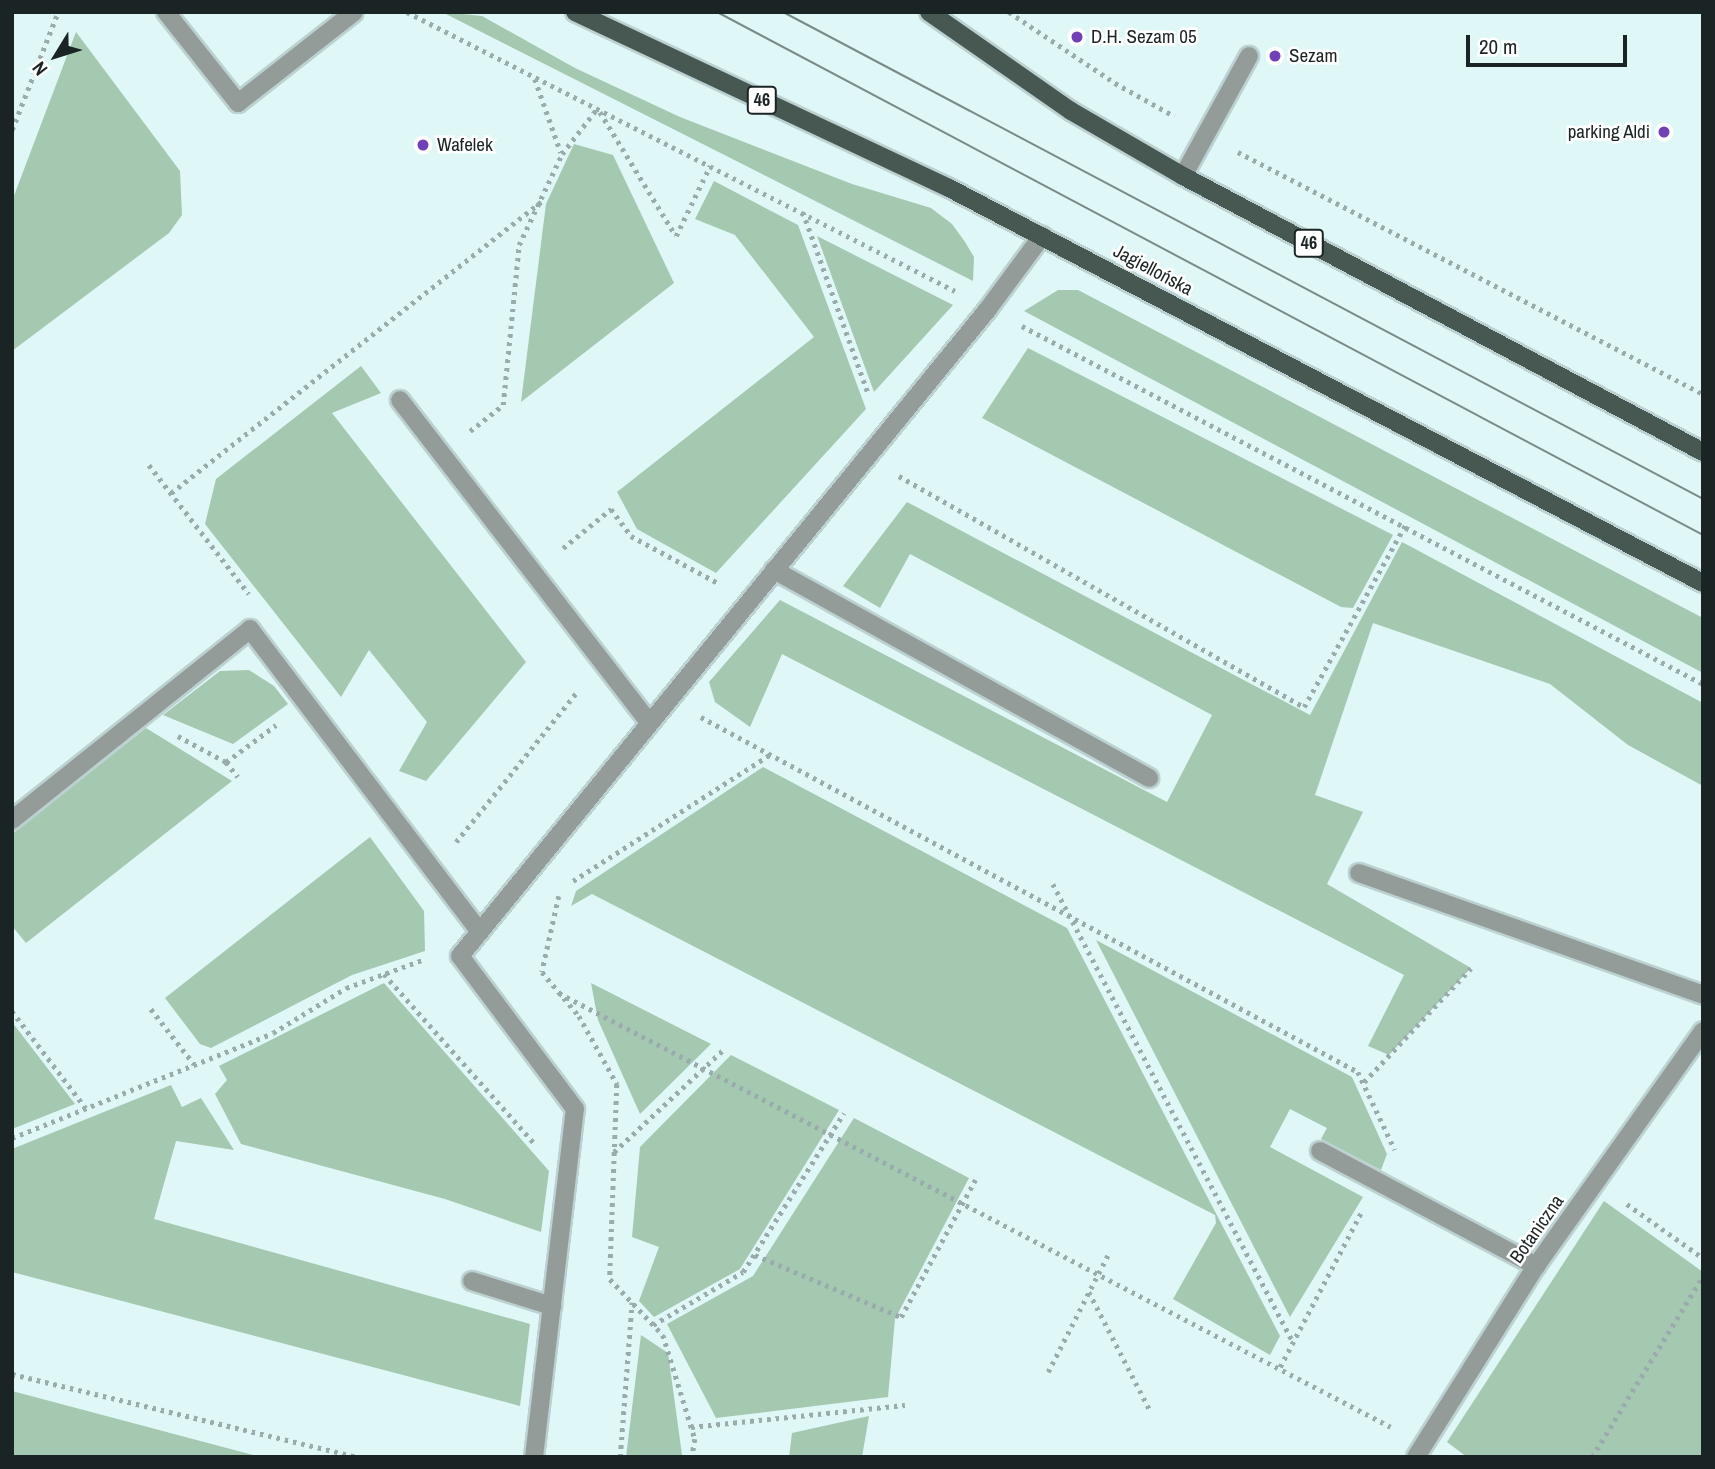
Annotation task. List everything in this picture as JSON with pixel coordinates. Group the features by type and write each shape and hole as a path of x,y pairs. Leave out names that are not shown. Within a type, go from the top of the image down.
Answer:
{"main road":[{"name":"Jagiellońska","path":"575,12 1042,236 1703,583"},
{"name":"46","path":"929,12 1071,111 1183,176 1703,452"}],"street":[{"path":"166,12 238,103 354,12"},
{"path":"1183,176 1249,56"},
{"path":"534,1457 575,1109 460,956 988,309 1042,236"},
{"path":"400,400 650,723"},
{"path":"774,570 1149,778"},
{"path":"12,820 250,629 480,932"},
{"path":"1359,873 1703,995"},
{"name":"Botaniczna","path":"1420,1451 1536,1266 1703,1031"},
{"path":"1320,1151 1536,1266"},
{"path":"472,1281 552,1306"}],"path":[{"path":"12,130 58,12"},
{"path":"407,12 803,211 965,296"},
{"path":"1009,12 1115,83 1175,116"},
{"path":"535,78 562,154"},
{"path":"442,453 503,405 519,245 562,154 598,110"},
{"path":"598,110 676,236 710,166"},
{"path":"1236,150 1703,394"},
{"path":"171,494 541,202"},
{"path":"803,211 873,408"},
{"path":"1015,323 1406,524 1703,684"},
{"path":"1014,337 1022,327"},
{"path":"149,465 256,603"},
{"path":"908,465 899,476 1304,707 1406,524"},
{"path":"561,550 611,509 631,536 722,585"},
{"path":"713,595 731,575"},
{"path":"442,845 455,843 602,661"},
{"path":"669,699 1358,1072 1396,1147 1280,1367"},
{"path":"141,717 226,762 237,777"},
{"path":"226,762 279,723"},
{"path":"560,888 769,755"},
{"path":"1054,884 1293,1342"},
{"path":"12,1138 274,1033 346,988 437,955"},
{"path":"1364,1082 1471,968"},
{"path":"384,974 540,1149"},
{"path":"559,993 1280,1367 1420,1451"},
{"path":"151,1009 194,1064"},
{"path":"12,1011 86,1108"},
{"path":"614,1152 723,1050"},
{"path":"653,1325 743,1272 844,1113"},
{"path":"755,1255 901,1317 975,1180"},
{"path":"1615,1195 1703,1258"},
{"path":"1048,1372 1110,1251"},
{"path":"1592,1457 1703,1276"},
{"path":"1089,1292 1150,1410"},
{"path":"620,1457 632,1302"},
{"path":"12,1374 357,1457"},
{"path":"691,1427 905,1405"}],"green space":[{"path":"442,12 482,16 575,68 680,117 852,184 931,208 952,224 974,257 973,281"},
{"path":"76,32 180,171 182,215 169,233 12,351 12,201"},
{"path":"574,144 613,155 674,283 521,402 546,204"},
{"path":"714,181 798,225 866,409 716,573 637,529 617,492 814,337 735,235 695,219"},
{"path":"817,236 953,305 874,392"},
{"path":"1058,290 1078,290 1703,618 1703,673 1024,311"},
{"path":"1028,348 1393,535 1353,608 1341,607 982,418"},
{"path":"361,366 381,393 332,413 526,662 426,781 399,771 427,722 369,650 341,697 205,524 216,479"},
{"path":"907,502 1310,715 1402,542 1703,703 1703,786 1628,745 1550,684 1373,623 1315,795 1363,812 1327,884 1471,968 1389,1055 1368,1046 1404,975 782,654 750,727 715,702 709,682 780,600 1167,802 1212,715 910,554 880,608 843,586"},
{"path":"249,670 274,686 288,704 233,744 163,715 220,671"},
{"path":"146,728 232,781 26,943 12,926 12,834"},
{"path":"763,767 1067,928 1280,1336 1270,1355 1173,1299 1216,1223 1215,1215 592,894 571,906 576,891"},
{"path":"370,837 424,911 425,951 352,975 211,1048 200,1044 165,998"},
{"path":"1096,940 1352,1077 1387,1154 1381,1170 1321,1139 1327,1128 1290,1109 1270,1147 1363,1197 1290,1317"},
{"path":"384,983 549,1171 541,1232 445,1199 241,1144 215,1094 227,1080 219,1066"},
{"path":"591,983 711,1044 640,1114 598,1020"},
{"path":"12,1022 75,1104 12,1129"},
{"path":"731,1055 839,1110 740,1269 654,1317 639,1301 659,1247 632,1237 640,1147"},
{"path":"171,1085 182,1107 201,1098 234,1150 176,1141 154,1219 530,1324 520,1406 12,1272 12,1149"},
{"path":"854,1118 969,1178 895,1319 888,1397 716,1418 667,1324 753,1276"},
{"path":"1604,1201 1703,1272 1703,1457 1467,1457 1447,1442"},
{"path":"641,1335 668,1353 682,1455 626,1457"},
{"path":"12,1391 261,1457 12,1457"},
{"path":"869,1416 862,1457 789,1457 792,1433"}],"tram line":[{"path":"717,12 1703,535"},
{"path":"783,12 1703,499"}],"place":[{"name":"D.H. Sezam 05","path":"1077,37"},
{"name":"Sezam","path":"1275,56"},
{"name":"parking Aldi","path":"1664,132"},
{"name":"Wafelek","path":"423,145"}]}
